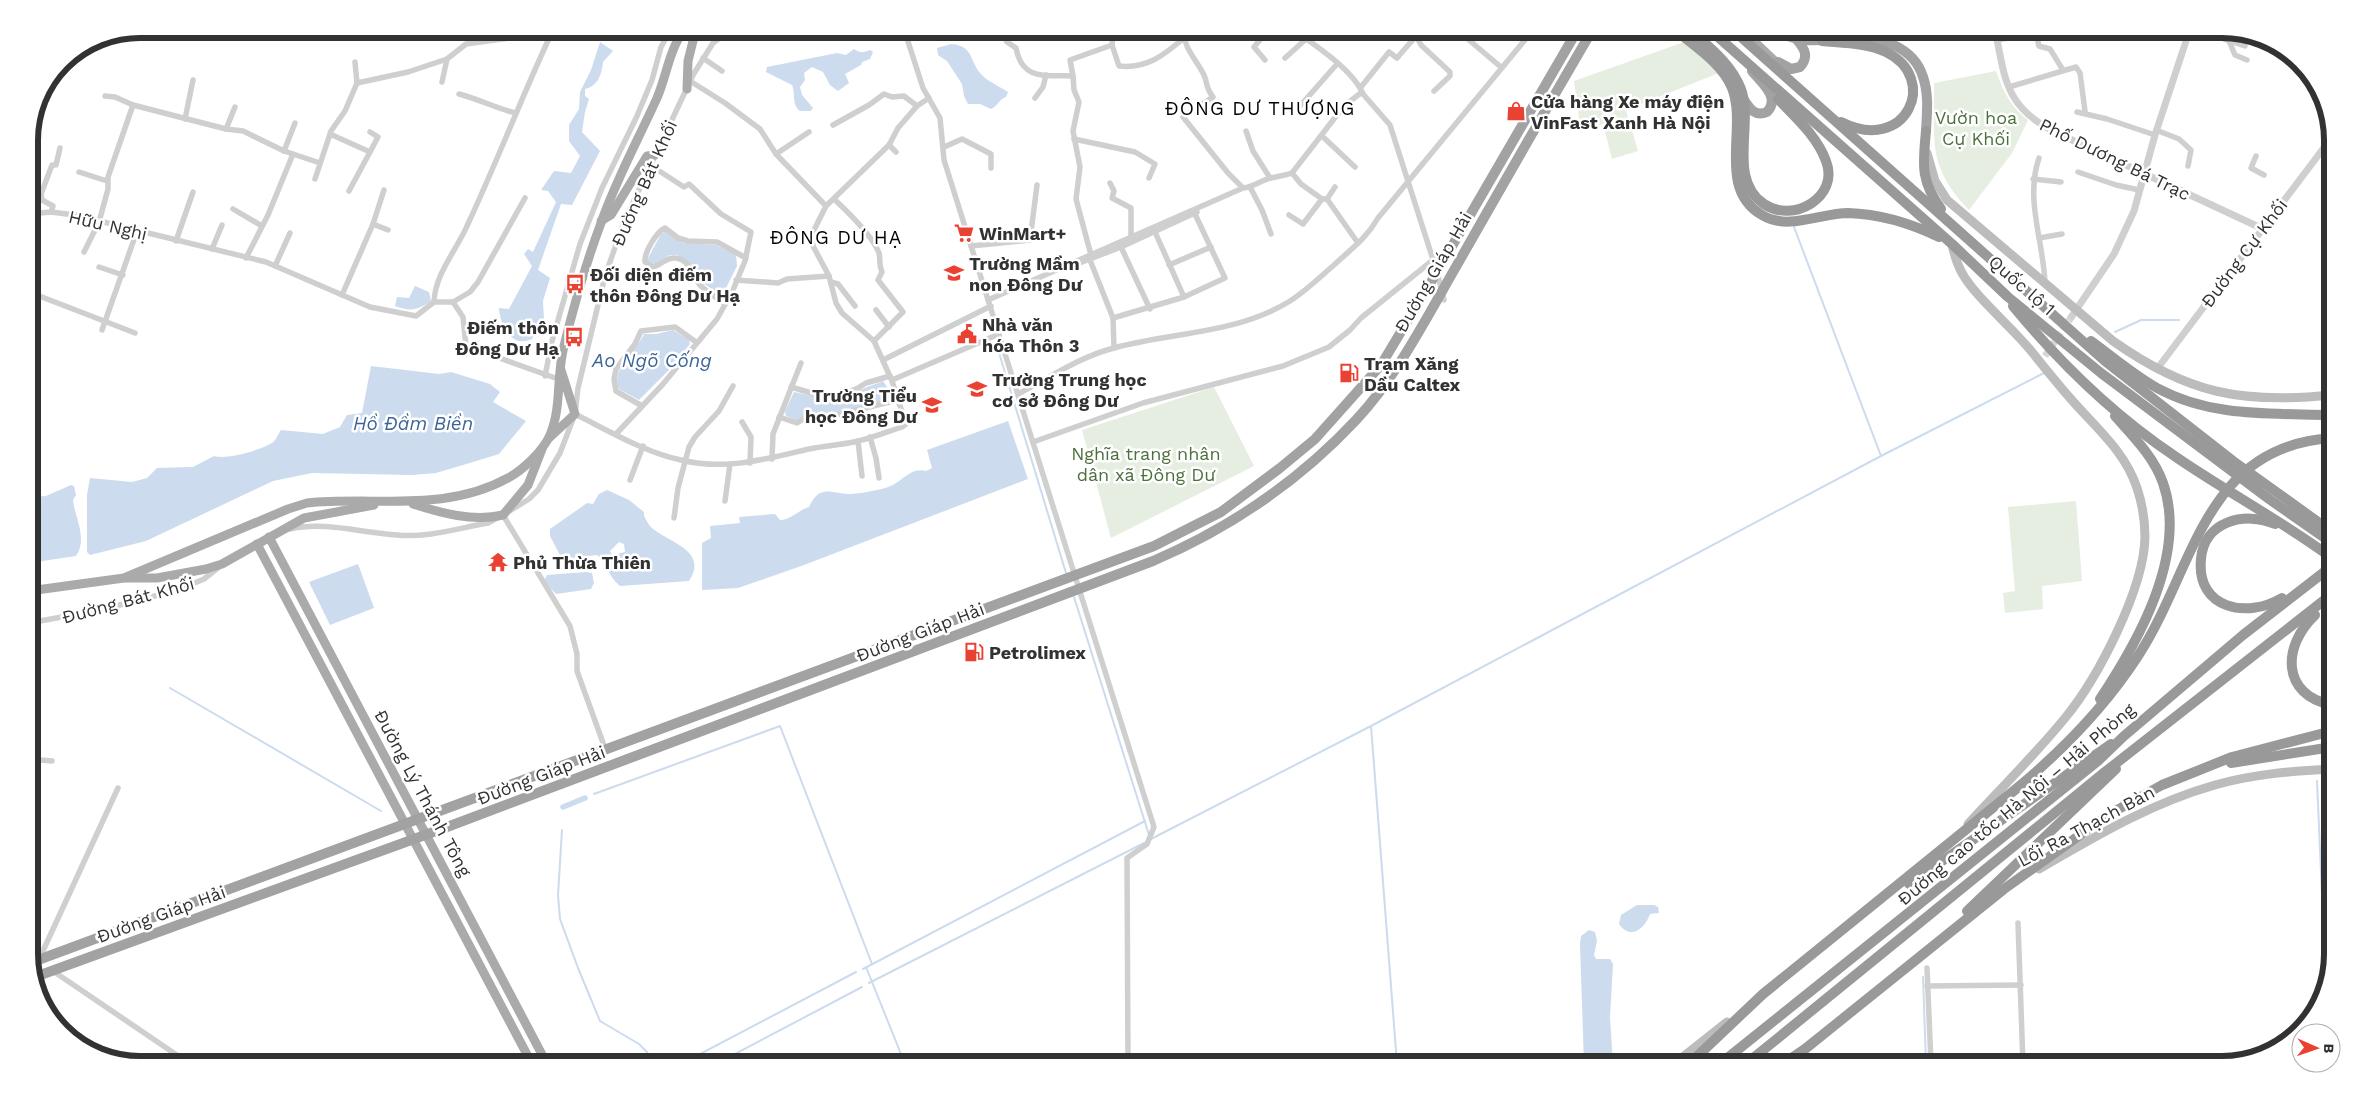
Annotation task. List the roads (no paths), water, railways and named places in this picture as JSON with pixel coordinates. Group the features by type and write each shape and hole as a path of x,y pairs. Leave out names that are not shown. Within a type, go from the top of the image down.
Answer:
{"highway":[{"name":"Đường Giáp Hải","path":"38,958 606,751 1154,546 1221,512 1315,439 1380,365 1437,272 1573,38"},
{"name":"Đường Giáp Hải","path":"39,975 627,760 1078,590 1193,544 1265,500 1311,463 1357,419 1372,401 1442,296 1588,38"},
{"path":"1684,38 1723,72 1732,88 1736,101 1736,170 1740,193 1752,208 1764,216 1780,221 1803,220 1845,213 1868,214 1911,224 1952,244"},
{"path":"1698,38 1730,68 1744,100 1751,110 1758,114 1767,112 1772,103 1771,95 1742,59"},
{"name":"Quốc lộ 1","path":"1719,38 1952,244 1993,283 2101,373 2261,494 2323,538"},
{"name":"Quốc lộ 1","path":"1742,38 2136,387 2240,466 2323,526"},
{"path":"1792,38 1858,44 1887,52 1906,68 1912,79 1911,104 1906,114 1897,123 1886,129 1862,130 1829,115"},
{"path":"1822,41 1872,39 1898,46 1908,54 1923,76 1926,92 1926,131 1923,161 1925,180 1934,200 1954,226"},
{"path":"1778,62 1791,69 1800,67 1805,60 1805,51 1798,40"},
{"path":"1742,59 1812,134 1827,163 1828,179 1822,193 1803,209 1788,212 1774,210 1759,200 1749,185 1744,163 1744,100"},
{"path":"1993,283 2036,334 2089,387 2138,442 2154,464 2167,496 2170,530 2160,576 2140,631 2113,680 2076,734"},
{"path":"2033,296 2126,367 2166,392 2230,412 2260,414 2323,413"},
{"path":"2089,387 2171,454 2263,510 2324,552"},
{"path":"2076,734 2106,702 2149,639 2201,527 2232,482 2253,465 2275,452 2304,442 2323,439"},
{"path":"2298,536 2258,518 2243,517 2228,521 2212,532 2202,552 2202,574 2207,587 2216,599 2229,607 2259,609 2287,595 2324,561"},
{"name":"Đường cao tốc Hà Nội – Hải Phòng","path":"1730,1056 2099,760 2124,736 2243,635 2324,573"},
{"name":"Đường cao tốc Hà Nội – Hải Phòng","path":"1756,1056 2134,750 2324,601"},
{"path":"2324,608 2301,630 2295,639 2291,658 2294,676 2302,688 2313,698 2324,702"},
{"path":"1796,1056 2004,889 2108,814 2162,785 2244,753 2324,733"},
{"name":"Đường cao tốc Hà Nội – Hải Phòng","path":"1697,1056 1763,994 2047,763 2076,734"},
{"path":"1853,922 2081,763 2124,736"},
{"path":"622,745 627,760"},
{"path":"2199,770 2268,756 2324,748"},
{"path":"1917,958 2103,783 2134,750"}],"main road":[{"path":"549,438 558,405 558,379 568,329 601,221 658,95 673,50 680,38"},
{"path":"689,85 688,62 694,38"},
{"path":"1751,38 1778,62 1797,87"},
{"path":"1926,131 1928,160 1935,181 1947,200 2045,282 2074,313 2113,341 2157,369 2201,388 2237,396 2271,399 2323,396"},
{"path":"601,221 611,215 646,156 655,155"},
{"path":"1951,842 2025,764 2071,710 2095,674 2121,621 2142,562 2145,537 2143,512 2137,488 2129,469 2104,433 2071,400 2043,359 1968,282 1960,271 1952,244"},
{"path":"124,578 288,509 324,501 406,502 445,499 509,478 575,414 560,366"},
{"path":"406,502 454,515 482,518 503,515 528,485 543,446"},
{"path":"38,590 124,578 138,579 174,575 222,564 304,518 393,502"},
{"name":"Đường Lý Thánh Tông","path":"269,537 543,1056"},
{"name":"Đường Lý Thánh Tông","path":"257,544 528,1056"},
{"name":"Lối Ra Thạch Bàn","path":"2004,889 2111,828 2179,797 2216,784 2251,777 2324,770"},
{"path":"1684,1056 1763,994"}],"street":[{"path":"357,83 408,72 447,58 466,44 509,38"},
{"path":"525,198 478,282 470,292 453,302 434,302 434,291 467,227 549,38"},
{"path":"545,376 552,341 580,244 602,188 638,116 652,80 661,47 666,38"},
{"name":"Đường Bát Khối","path":"278,532 317,526 397,536 424,535 488,522 529,499 538,490 560,453 575,414 578,388 604,276 624,222 702,58 713,43 720,38"},
{"path":"907,38 923,88 940,118 944,160 1154,827 1147,844 1127,858 1128,1056"},
{"path":"1005,38 1007,42 1016,48 1018,60 1029,72 1073,76"},
{"path":"1113,38 1112,45 1119,66 1135,68 1150,62 1184,38 1206,77 1206,88 1213,96 1183,117 1228,173 1243,188"},
{"path":"1262,38 1254,47 1264,60"},
{"path":"1091,258 1131,237 1243,188 1270,178 1283,177 1292,173 1304,155 1322,136 1344,106 1362,89 1388,52 1397,58 1414,38"},
{"path":"1417,38 1421,45 1450,72 1450,76 1434,91"},
{"path":"1467,38 1502,68"},
{"path":"1018,394 1079,360 1114,348 1244,322 1270,312 1296,298 1368,236 1378,218 1527,38"},
{"path":"1998,40 2006,38"},
{"path":"2037,38 2039,46 2050,49 2063,70"},
{"path":"2074,313 2114,254 2134,211 2155,132 2189,38"},
{"path":"2220,38 2245,46"},
{"path":"1285,58 1306,39 1337,64 1362,89 1390,125 1437,272 1442,296"},
{"name":"Phố Dương Bá Trạc","path":"1998,40 2009,87 2018,106 2035,121 2261,228"},
{"path":"2229,41 2235,55 2247,60"},
{"path":"1112,45 1070,60 1074,90 1079,102 1073,131 1080,167 1076,199 1091,258 1113,318 1114,348"},
{"path":"442,82 447,58"},
{"path":"702,58 722,71"},
{"path":"315,179 330,134 345,111 357,83 355,62"},
{"path":"1300,106 1337,64"},
{"path":"2009,87 2074,67 2079,70 2086,111"},
{"path":"1035,98 1043,88 1046,75"},
{"path":"185,119 193,80"},
{"path":"689,85 725,103 760,129 776,154 826,206"},
{"path":"459,94 475,98 489,106 516,113"},
{"path":"833,125 884,94 892,97 904,96 917,106"},
{"path":"105,96 115,97 133,105 185,119 243,131 284,151 320,163"},
{"path":"575,414 643,446 687,461 730,464 750,463 810,449 858,441 906,424 891,379 874,341 842,313 836,303 832,282 813,246 812,234 826,206 889,145 898,128 917,106 929,98"},
{"path":"84,252 99,222 108,189 107,181 133,105"},
{"path":"226,129 235,107"},
{"path":"2077,112 2179,139 2191,150 2188,166"},
{"path":"284,151 295,123"},
{"path":"1246,130 1253,151 1270,178"},
{"path":"349,191 378,136 370,132"},
{"path":"776,154 809,132"},
{"path":"330,134 370,152"},
{"path":"1322,136 1355,167"},
{"path":"944,147 962,139 976,144 991,154 991,168"},
{"path":"1074,139 1142,155 1155,164 1149,178"},
{"path":"889,145 896,152"},
{"path":"51,212 53,206 42,200 41,194 52,165 56,165 60,148"},
{"name":"Đường Cự Khối","path":"2157,369 2261,228 2323,149"},
{"path":"246,258 293,154"},
{"path":"2256,156 2251,168 2264,175"},
{"path":"2039,158 2033,179 2033,196 2045,282"},
{"path":"616,434 663,384 717,318 733,290 746,258 751,232 721,214 689,184 684,187 650,165"},
{"path":"79,172 107,181"},
{"path":"2078,172 2116,185 2139,190"},
{"path":"1292,173 1301,184 1325,199 1358,244"},
{"path":"2033,179 2061,182"},
{"path":"1110,183 1114,191 1112,198 1131,208 1131,237"},
{"path":"971,246 1030,240 1037,185"},
{"path":"1250,187 1262,210 1271,234"},
{"path":"1289,216 1303,224 1335,187"},
{"path":"342,294 373,224 384,190"},
{"path":"176,241 193,192"},
{"path":"834,198 860,224 879,253 878,264 882,272 878,280 903,312 874,341"},
{"path":"883,360 990,303 1067,266 1121,247 1195,214 1204,205"},
{"path":"232,209 262,226"},
{"name":"Hữu Nghị","path":"38,213 51,212 99,222 275,266 370,306 416,316 434,302"},
{"path":"1113,318 1184,298 1225,278 1195,214"},
{"path":"373,224 388,230"},
{"path":"212,249 222,226"},
{"path":"725,304 702,287 697,282 693,270 679,259 669,259 653,267 646,262 646,255 659,232 665,228 680,239 720,243 746,258"},
{"path":"102,330 137,231"},
{"path":"275,266 290,232"},
{"path":"1155,232 1184,298"},
{"path":"2039,238 2062,234"},
{"path":"1121,247 1150,308"},
{"path":"1169,265 1211,247"},
{"path":"1033,442 1143,404 1283,366 1329,347 1350,330 1361,318 1433,260"},
{"path":"99,267 123,275"},
{"path":"736,280 778,283 787,279 829,276"},
{"path":"832,282 838,284 855,306"},
{"path":"38,295 135,332"},
{"path":"453,302 463,317 466,346 545,376 558,379"},
{"path":"876,310 889,327"},
{"path":"642,406 618,393 614,385 616,368 635,344 640,332 645,329 655,330 672,326 696,342"},
{"path":"791,387 825,397 836,397 866,383 891,379 999,334"},
{"path":"772,459 771,439 801,363"},
{"path":"674,518 678,488 687,461 689,447 695,437 719,411 733,386"},
{"path":"779,417 796,423 806,418 832,416 898,400"},
{"path":"742,422 751,437 750,463"},
{"path":"870,438 879,478"},
{"path":"858,441 862,476"},
{"path":"630,480 643,446"},
{"path":"725,501 730,464"},
{"path":"503,515 570,626 577,654 577,671 606,751"},
{"name":"Đường Bát Khối","path":"38,621 100,610 178,590 204,579 222,564"},
{"path":"38,760 52,761"},
{"path":"38,950 69,898 118,788"},
{"path":"2018,923 2023,1056"},
{"path":"1926,968 1931,1056"},
{"path":"53,970 178,1056"},
{"path":"1927,986 2021,985"}],"water":[{"path":"600,42 613,51 603,62 602,71 596,82 585,89 585,96 589,99 582,132 600,151 572,205 561,204 538,270 550,278 543,301 544,320 532,339 524,341 515,340 502,323 499,308 509,309 532,266 524,254 528,249 533,252 556,202 548,191 541,190 554,171 571,173 580,156 569,141 569,125 579,109 580,92 591,70"},
{"path":"951,44 964,48 984,77 1008,92 1006,97 993,108 991,109 980,104 968,104 964,96 962,84 947,61 938,55 937,48"},
{"path":"854,49 860,52 870,50 873,52 870,59 862,62 861,65 845,74 849,83 838,91 830,85 823,72 812,67 804,73 805,80 800,87 802,95 813,108 811,111 800,111 797,108 792,85 766,72 767,67 837,53 846,55"},
{"path":"666,231 683,243 716,245 736,255 737,266 722,296 703,283 696,268 677,255 670,255 654,265 647,260 661,234"},
{"path":"415,286 429,292 431,301 414,309 395,306 397,297 409,298"},
{"name":"Ao Ngõ Cống","path":"673,330 689,340 690,344 667,372 639,400 619,389 617,382 621,367 644,334 656,334"},
{"name":"Hồ Đầm Biền","path":"371,366 439,374 451,372 490,384 500,392 493,402 526,421 499,454 473,462 436,473 412,475 312,473 273,481 146,541 90,555 87,552 87,495 90,478 132,482 147,478 157,468 193,467 214,456 227,457 260,449 273,442 281,430 323,434 340,427 347,415 362,413"},
{"path":"883,381 891,393 887,401 798,421 786,416 785,411 794,392 833,400"},
{"path":"1008,421 1028,479 804,565 738,588 702,590 702,543 711,538 710,526 740,523 739,517 775,514 780,520 784,520 809,507 817,495 822,492 854,494 891,486 910,473 920,470 926,471 932,468 927,450"},
{"path":"71,485 74,486 76,495 73,500 81,536 81,543 76,556 38,562 38,496 46,496"},
{"path":"607,490 629,500 644,512 644,516 650,526 690,554 694,561 694,570 689,581 620,586 597,555 562,559 550,536 550,529 587,503 593,504 599,494","holes":["619,542 624,544 625,552 612,555 610,551"]},
{"path":"358,564 374,608 330,625 309,582"},
{"path":"592,573 594,583 591,589 556,594 546,584 545,579 547,575"},
{"path":"1637,905 1654,905 1658,907 1659,913 1650,914 1645,924 1637,931 1628,932 1619,924 1621,915"},
{"path":"1589,930 1595,932 1597,941 1594,955 1596,959 1610,959 1613,964 1610,1017 1612,1056 1584,1056 1581,936"}],"waterway":[{"path":"1794,227 1881,456"},
{"path":"2115,332 2141,320 2179,320"},
{"path":"996,343 1066,573"},
{"path":"1371,726 1881,456 2044,373"},
{"path":"1074,597 1149,835"},
{"path":"170,688 381,811"},
{"path":"594,794 780,726 872,964"},
{"path":"1151,839 1371,726 1396,1056"},
{"path":"2317,781 2324,940"},
{"path":"563,807 585,798"},
{"path":"863,969 1145,821"},
{"path":"562,830 558,895 560,919 578,968 600,1021 639,1044 649,1056"},
{"path":"869,983 1144,843"},
{"path":"866,967 902,1056"},
{"path":"696,1056 856,972"},
{"path":"1923,977 1926,1056"},
{"path":"731,1056 862,987"}],"tunnel":[{"path":"2045,356 2072,316"}],"place":[{"name":"Cửa hàng Xe máy điện VinFast Xanh Hà Nội","path":"1516,111"},
{"name":"WinMart+","path":"964,233"},
{"name":"Trường Mầm non Đông Dư","path":"954,273"},
{"name":"Đối diện điếm thôn Đông Dư Hạ","path":"575,284"},
{"name":"Nhà văn hóa Thôn 3","path":"967,334"},
{"name":"Điếm thôn Đông Dư Hạ","path":"574,337"},
{"name":"Trạm Xăng Dầu Caltex","path":"1349,373"},
{"name":"Trường Trung học cơ sở Đông Dư","path":"977,389"},
{"name":"Trường Tiểu học Đông Dư","path":"932,405"},
{"name":"Phủ Thừa Thiên","path":"498,562"},
{"name":"Petrolimex","path":"974,652"}],"district":[{"name":"ĐÔNG DƯ THƯỢNG","path":"1260,108"},
{"name":"ĐÔNG DƯ HẠ","path":"836,237"}],"park label":[{"name":"Vườn hoa Cự Khối","path":"1976,127"},
{"name":"Nghĩa trang nhân dân xã Đông Dư","path":"1146,463"}]}
